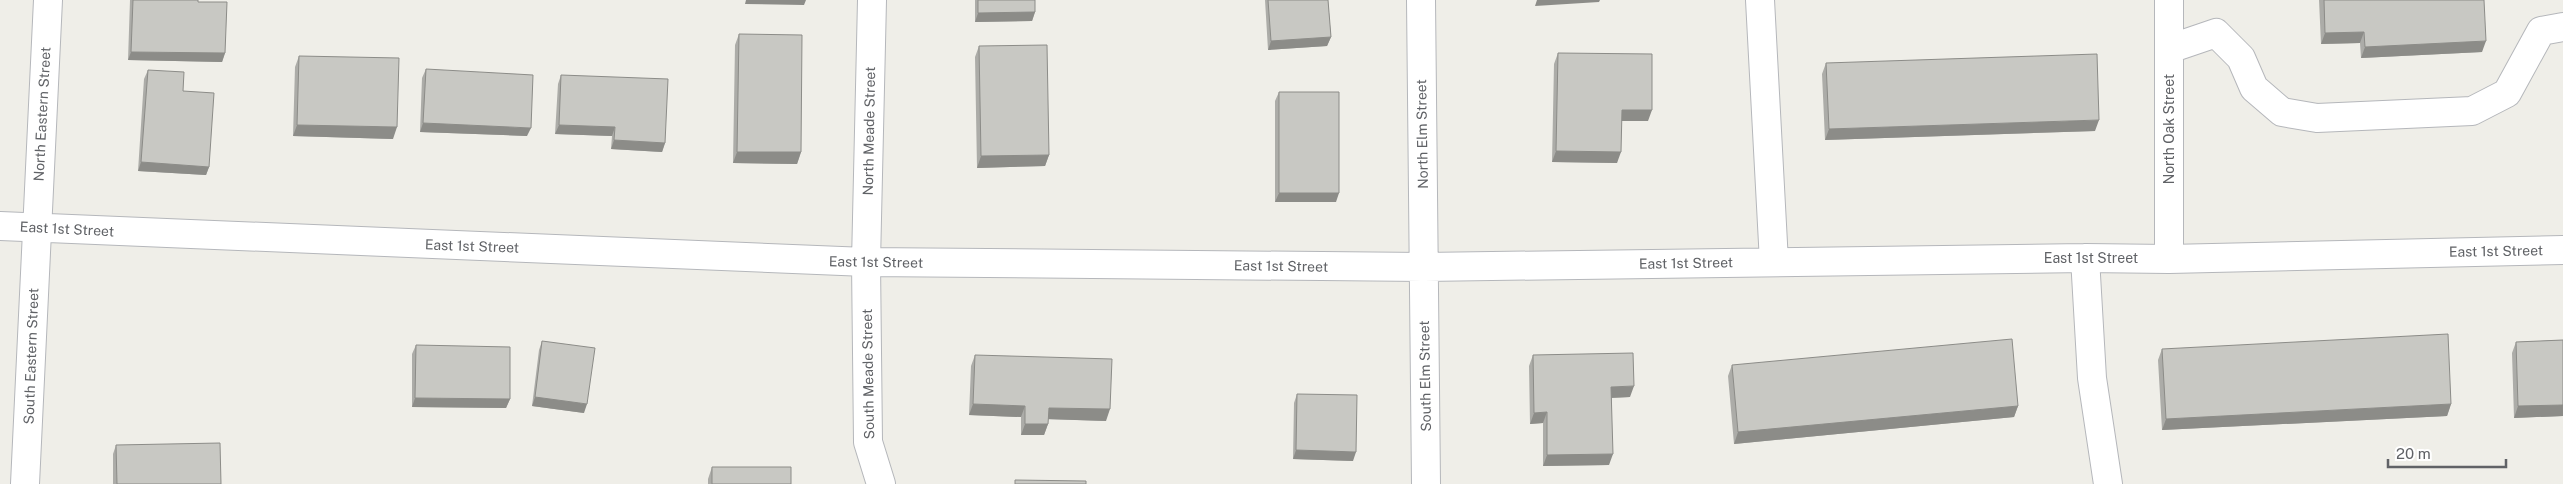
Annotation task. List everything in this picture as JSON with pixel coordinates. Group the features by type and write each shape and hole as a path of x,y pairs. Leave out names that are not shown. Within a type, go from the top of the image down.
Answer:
{"street":[{"name":"North Eastern Street","path":"36,228 48,0"},
{"name":"North Meade Street","path":"866,262 872,0"},
{"name":"North Elm Street","path":"1421,0 1424,267"},
{"path":"1760,0 1774,262"},
{"name":"North Oak Street","path":"2169,0 2169,259"},
{"path":"2169,49 2216,33 2241,58 2254,88 2282,112 2317,118 2472,111 2507,92 2541,31 2563,27"},
{"name":"East 1st Street","path":"0,226 866,262 1424,267 2085,258 2169,259 2563,250"},
{"name":"South Eastern Street","path":"25,484 36,228"},
{"path":"2085,258 2092,378 2108,484"},
{"name":"South Meade Street","path":"866,262 868,442 881,484"},
{"name":"South Elm Street","path":"1424,267 1426,484"}],"building":[{"path":"133,0 227,2 225,53 131,52"},
{"path":"978,0 1035,0 1035,12 978,13"},
{"path":"1268,0 1328,0 1331,37 1271,41"},
{"path":"2324,0 2484,0 2486,41 2365,47 2364,32 2325,33"},
{"path":"739,34 802,35 801,152 737,152"},
{"path":"1047,45 1049,155 981,156 979,46"},
{"path":"1558,53 1652,54 1652,110 1622,110 1621,152 1556,151"},
{"path":"2097,54 2099,120 1829,129 1826,63"},
{"path":"299,56 399,58 397,127 297,125"},
{"path":"426,69 533,75 531,128 423,123"},
{"path":"148,70 184,72 183,91 214,93 209,167 141,162"},
{"path":"561,75 668,79 665,143 614,140 615,127 559,125"},
{"path":"1279,92 1339,92 1339,193 1279,193"},
{"path":"2448,334 2451,404 2166,419 2162,349"},
{"path":"2012,339 2018,406 1738,432 1732,365"},
{"path":"2563,340 2563,405 2518,406 2516,342"},
{"path":"542,341 595,348 587,404 535,397"},
{"path":"416,345 510,347 510,399 415,398"},
{"path":"1633,353 1634,386 1611,387 1613,454 1547,455 1547,412 1534,413 1533,355"},
{"path":"975,355 1112,359 1110,409 1049,408 1048,424 1025,424 1025,406 973,404"},
{"path":"1297,394 1357,395 1356,452 1296,450"},
{"path":"220,443 221,484 117,484 116,445"},
{"path":"712,467 791,467 791,484 712,484"},
{"path":"1015,480 1086,481 1086,484 1015,484"}]}
